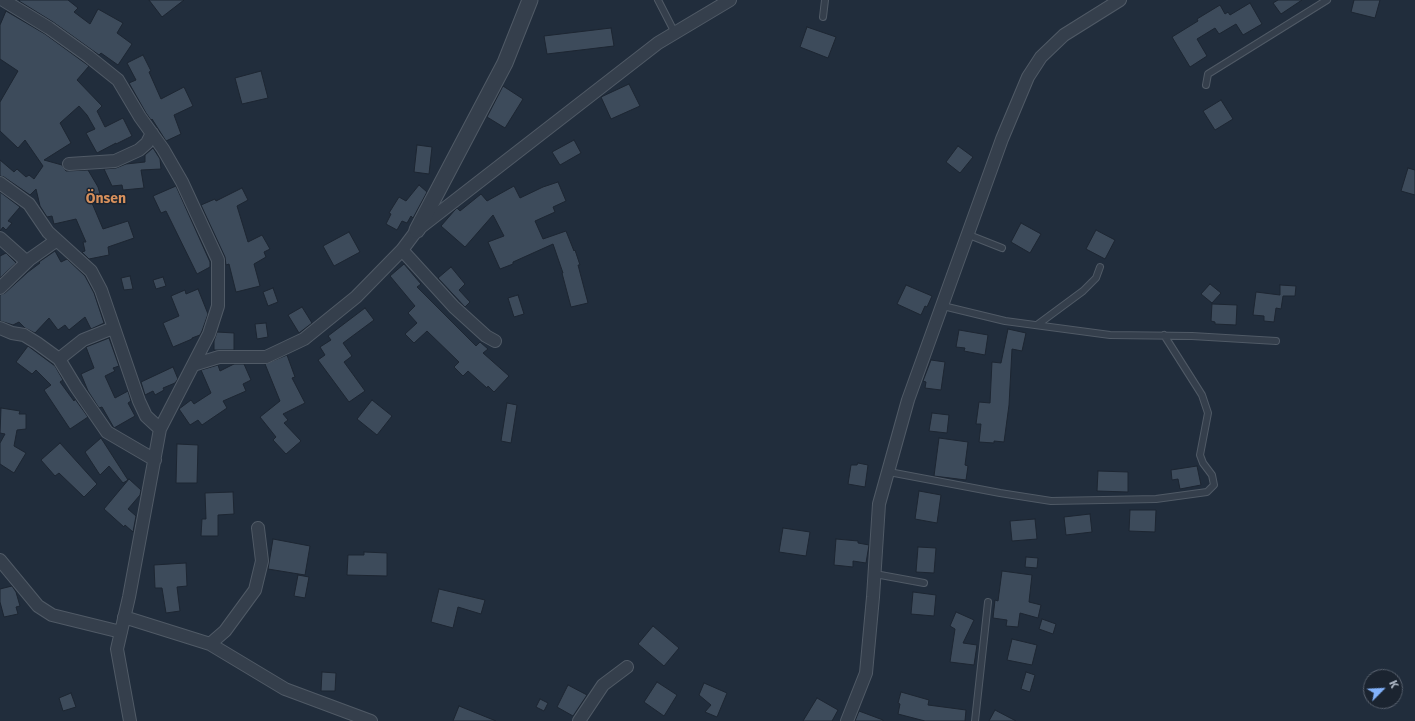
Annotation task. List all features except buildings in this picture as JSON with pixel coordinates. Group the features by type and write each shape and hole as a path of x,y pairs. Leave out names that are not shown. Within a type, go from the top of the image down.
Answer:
{"street":[{"path":"3,0 49,28 118,80 140,116 163,149 182,182 218,260 218,306 209,334 160,429 117,649 130,721"},
{"path":"193,365 219,357 266,357 304,339 356,297 402,250 417,230 505,63 530,0"},
{"path":"417,230 658,43 730,0"},
{"path":"847,721 866,673 880,504 908,400 969,235 1002,139 1028,77 1041,57 1064,35 1120,0"},
{"path":"69,164 115,161 140,150 147,143 152,133"},
{"path":"0,183 29,204 48,232 91,271 101,290 139,401 146,416 160,429"},
{"path":"0,238 27,262"},
{"path":"0,288 30,259 57,240"},
{"path":"402,250 454,307 486,336 495,341"},
{"path":"0,328 12,334 24,335 59,359 107,432 155,460"},
{"path":"59,359 83,340 113,328"},
{"path":"210,644 225,631 255,590 262,561 258,528"},
{"path":"0,560 38,606 52,615 121,632"},
{"path":"124,617 210,644 285,689 371,721"},
{"path":"579,721 603,685 627,667"}],"lane":[{"path":"658,0 675,33"},
{"path":"823,17 825,0"},
{"path":"1206,85 1208,74 1327,0"},
{"path":"969,235 1002,248"},
{"path":"1037,325 1083,291 1096,278 1100,267"},
{"path":"943,306 1005,321 1110,335 1192,336 1276,341"},
{"path":"889,472 1051,501 1156,499 1207,492 1214,485 1212,475 1203,463 1200,455 1208,413 1202,395 1164,335"},
{"path":"875,574 924,583"},
{"path":"975,721 988,602"}],"district":[{"name":"Önsen","path":"106,199"}]}
